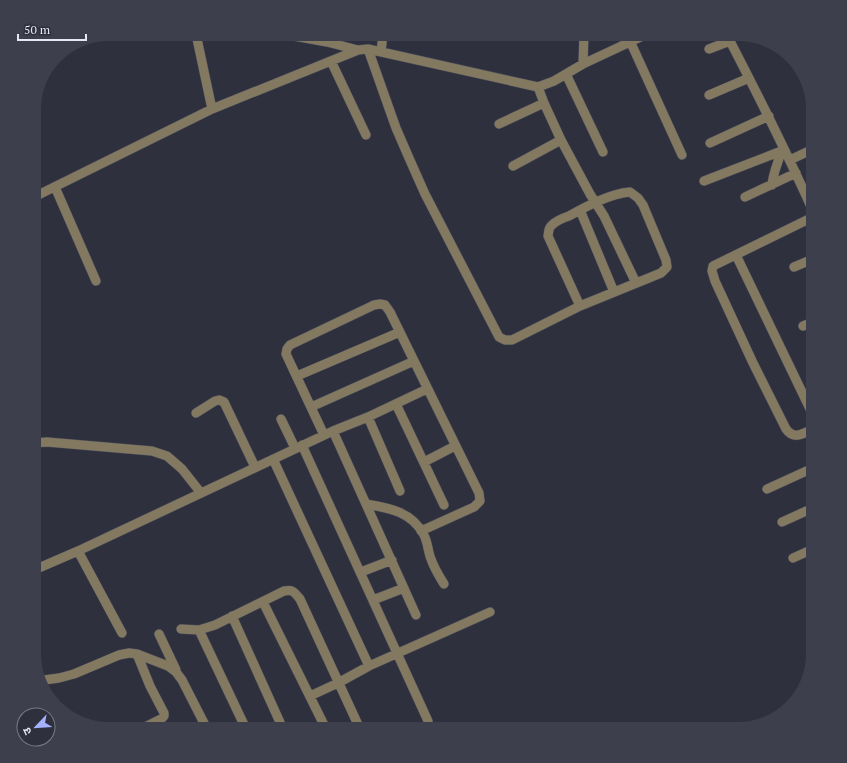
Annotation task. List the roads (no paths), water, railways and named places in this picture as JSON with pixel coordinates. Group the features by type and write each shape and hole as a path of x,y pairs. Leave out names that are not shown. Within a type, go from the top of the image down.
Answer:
{"street":[{"path":"197,41 212,109"},
{"path":"335,41 358,50"},
{"path":"381,52 382,41"},
{"path":"583,64 584,41"},
{"path":"41,194 212,109 358,50 368,49 538,86 554,80 630,41 682,155"},
{"path":"709,49 722,41"},
{"path":"730,41 769,116 783,151 790,160 806,195"},
{"path":"368,49 396,128 409,158 499,337 505,340 512,340 580,306 661,273 667,267 666,260 643,205 638,198 630,192 621,193 580,210 553,224 549,229 548,236 580,306"},
{"path":"331,61 366,135"},
{"path":"566,74 603,152"},
{"path":"709,95 749,78"},
{"path":"538,86 561,140 595,203 604,216 636,283"},
{"path":"499,124 544,103"},
{"path":"710,143 769,116"},
{"path":"513,166 561,140"},
{"path":"704,181 783,151"},
{"path":"772,184 772,176 783,151"},
{"path":"790,160 806,152"},
{"path":"745,197 796,173"},
{"path":"55,187 96,281"},
{"path":"580,210 614,292"},
{"path":"806,221 713,266 712,271 715,281 752,363 786,429 789,434 793,436 806,433"},
{"path":"736,256 806,401"},
{"path":"794,267 806,261"},
{"path":"416,615 366,504 328,433 311,407 286,354 290,344 374,305 385,305 390,312 479,493 480,501 474,507 421,531"},
{"path":"297,376 400,332"},
{"path":"311,407 414,361"},
{"path":"41,567 328,433 368,417 428,389"},
{"path":"196,412 215,401 219,400 224,402 255,467"},
{"path":"396,404 444,505"},
{"path":"368,417 400,491"},
{"path":"281,419 299,447 361,572 428,722"},
{"path":"41,442 152,451 167,456 172,460 182,469 201,493"},
{"path":"424,462 455,446"},
{"path":"273,459 369,666"},
{"path":"768,489 806,471"},
{"path":"366,504 398,511 408,517 419,527 426,540 430,558 444,584"},
{"path":"782,522 806,511"},
{"path":"78,551 122,633"},
{"path":"793,558 806,552"},
{"path":"361,572 392,560"},
{"path":"373,600 404,588"},
{"path":"181,629 199,630 214,625 284,591 289,590 294,592 300,599 357,722"},
{"path":"263,602 323,722"},
{"path":"310,696 369,666 490,612"},
{"path":"232,616 280,722"},
{"path":"199,630 243,722"},
{"path":"159,634 176,672 182,680 203,722"},
{"path":"46,680 74,674 119,655 129,653 137,654 168,666 176,672"},
{"path":"137,654 144,673 164,713 164,716 155,722"}]}
